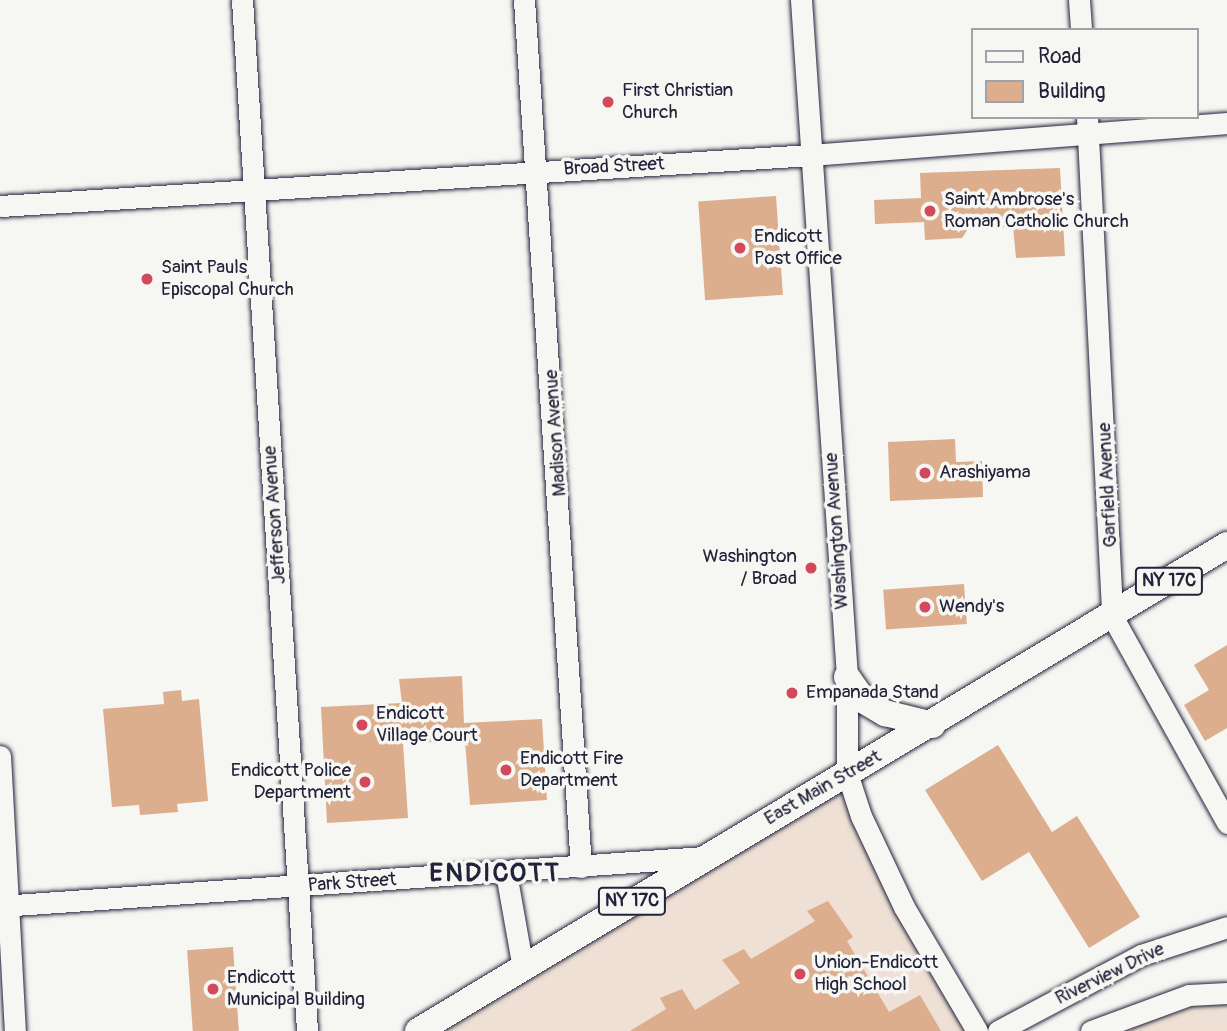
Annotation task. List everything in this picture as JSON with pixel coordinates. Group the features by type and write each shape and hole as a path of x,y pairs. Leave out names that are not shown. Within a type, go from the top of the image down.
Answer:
{"main road":[{"name":"East Main Street","path":"418,1031 705,857 933,725 1227,545"},
{"path":"847,677 863,700 885,713 933,725"}],"street":[{"name":"Jefferson Avenue","path":"242,0 307,1031"},
{"name":"Madison Avenue","path":"524,0 580,867"},
{"name":"Washington Avenue","path":"801,0 847,677 847,773 861,816 904,907 976,1031"},
{"path":"1079,0 1081,28"},
{"name":"Broad Street","path":"0,206 811,155 1088,125 1227,123"},
{"name":"Garfield Avenue","path":"1088,125 1112,616 1227,823"},
{"path":"0,756 4,906 15,1031"},
{"name":"Park Street","path":"4,906 705,857"},
{"path":"506,873 523,968"},
{"name":"Riverview Drive","path":"998,1031 1141,955 1227,927"},
{"path":"1090,1031 1189,995 1227,993"}],"shaded area":[{"path":"847,773 977,1031 418,1031"},
{"path":"1227,993 1227,1031 1091,1031"}],"building":[{"path":"1060,168 1065,256 1016,258 1013,227 968,229 962,238 925,240 924,222 875,224 874,200 921,198 920,173"},
{"name":"Endicott Post Office","path":"776,196 783,295 705,300 698,201"},
{"path":"955,439 956,462 982,461 983,497 890,501 888,442"},
{"name":"Wendy's","path":"964,584 967,624 886,630 883,590"},
{"path":"1227,645 1227,728 1205,741 1184,705 1209,690 1194,665"},
{"path":"462,676 464,723 542,719 547,800 470,805 465,741 403,743 408,818 327,823 321,707 402,703 399,679"},
{"path":"181,690 182,701 199,699 208,801 177,804 178,812 140,815 139,805 112,807 103,709 164,704 163,692"},
{"path":"998,745 1052,832 1077,816 1140,917 1089,948 1029,852 982,881 925,790"},
{"name":"Union-Endicott High School","path":"828,901 853,937 847,941 889,1012 920,995 941,1031 630,1031 666,1009 660,998 682,989 695,1010 740,983 722,960 744,949 751,959 815,921 807,911"},
{"name":"Endicott Municipal Building","path":"233,947 239,1031 193,1031 187,950"}],"place":[{"name":"First Christian Church","path":"608,102"},
{"name":"Saint Ambrose's Roman Catholic Church","path":"930,211"},
{"name":"Endicott Post Office","path":"740,248"},
{"name":"Saint Pauls Episcopal Church","path":"147,279"},
{"name":"Arashiyama","path":"925,473"},
{"name":"Washington / Broad","path":"811,568"},
{"name":"Wendy's","path":"925,607"},
{"name":"Empanada Stand","path":"792,693"},
{"name":"Endicott Village Court","path":"362,725"},
{"name":"Endicott Fire Department","path":"506,770"},
{"name":"Endicott Police Department","path":"365,782"},
{"name":"Union-Endicott High School","path":"800,974"},
{"name":"Endicott Municipal Building","path":"213,989"}],"district":[{"name":"ENDICOTT","path":"495,874"}]}
